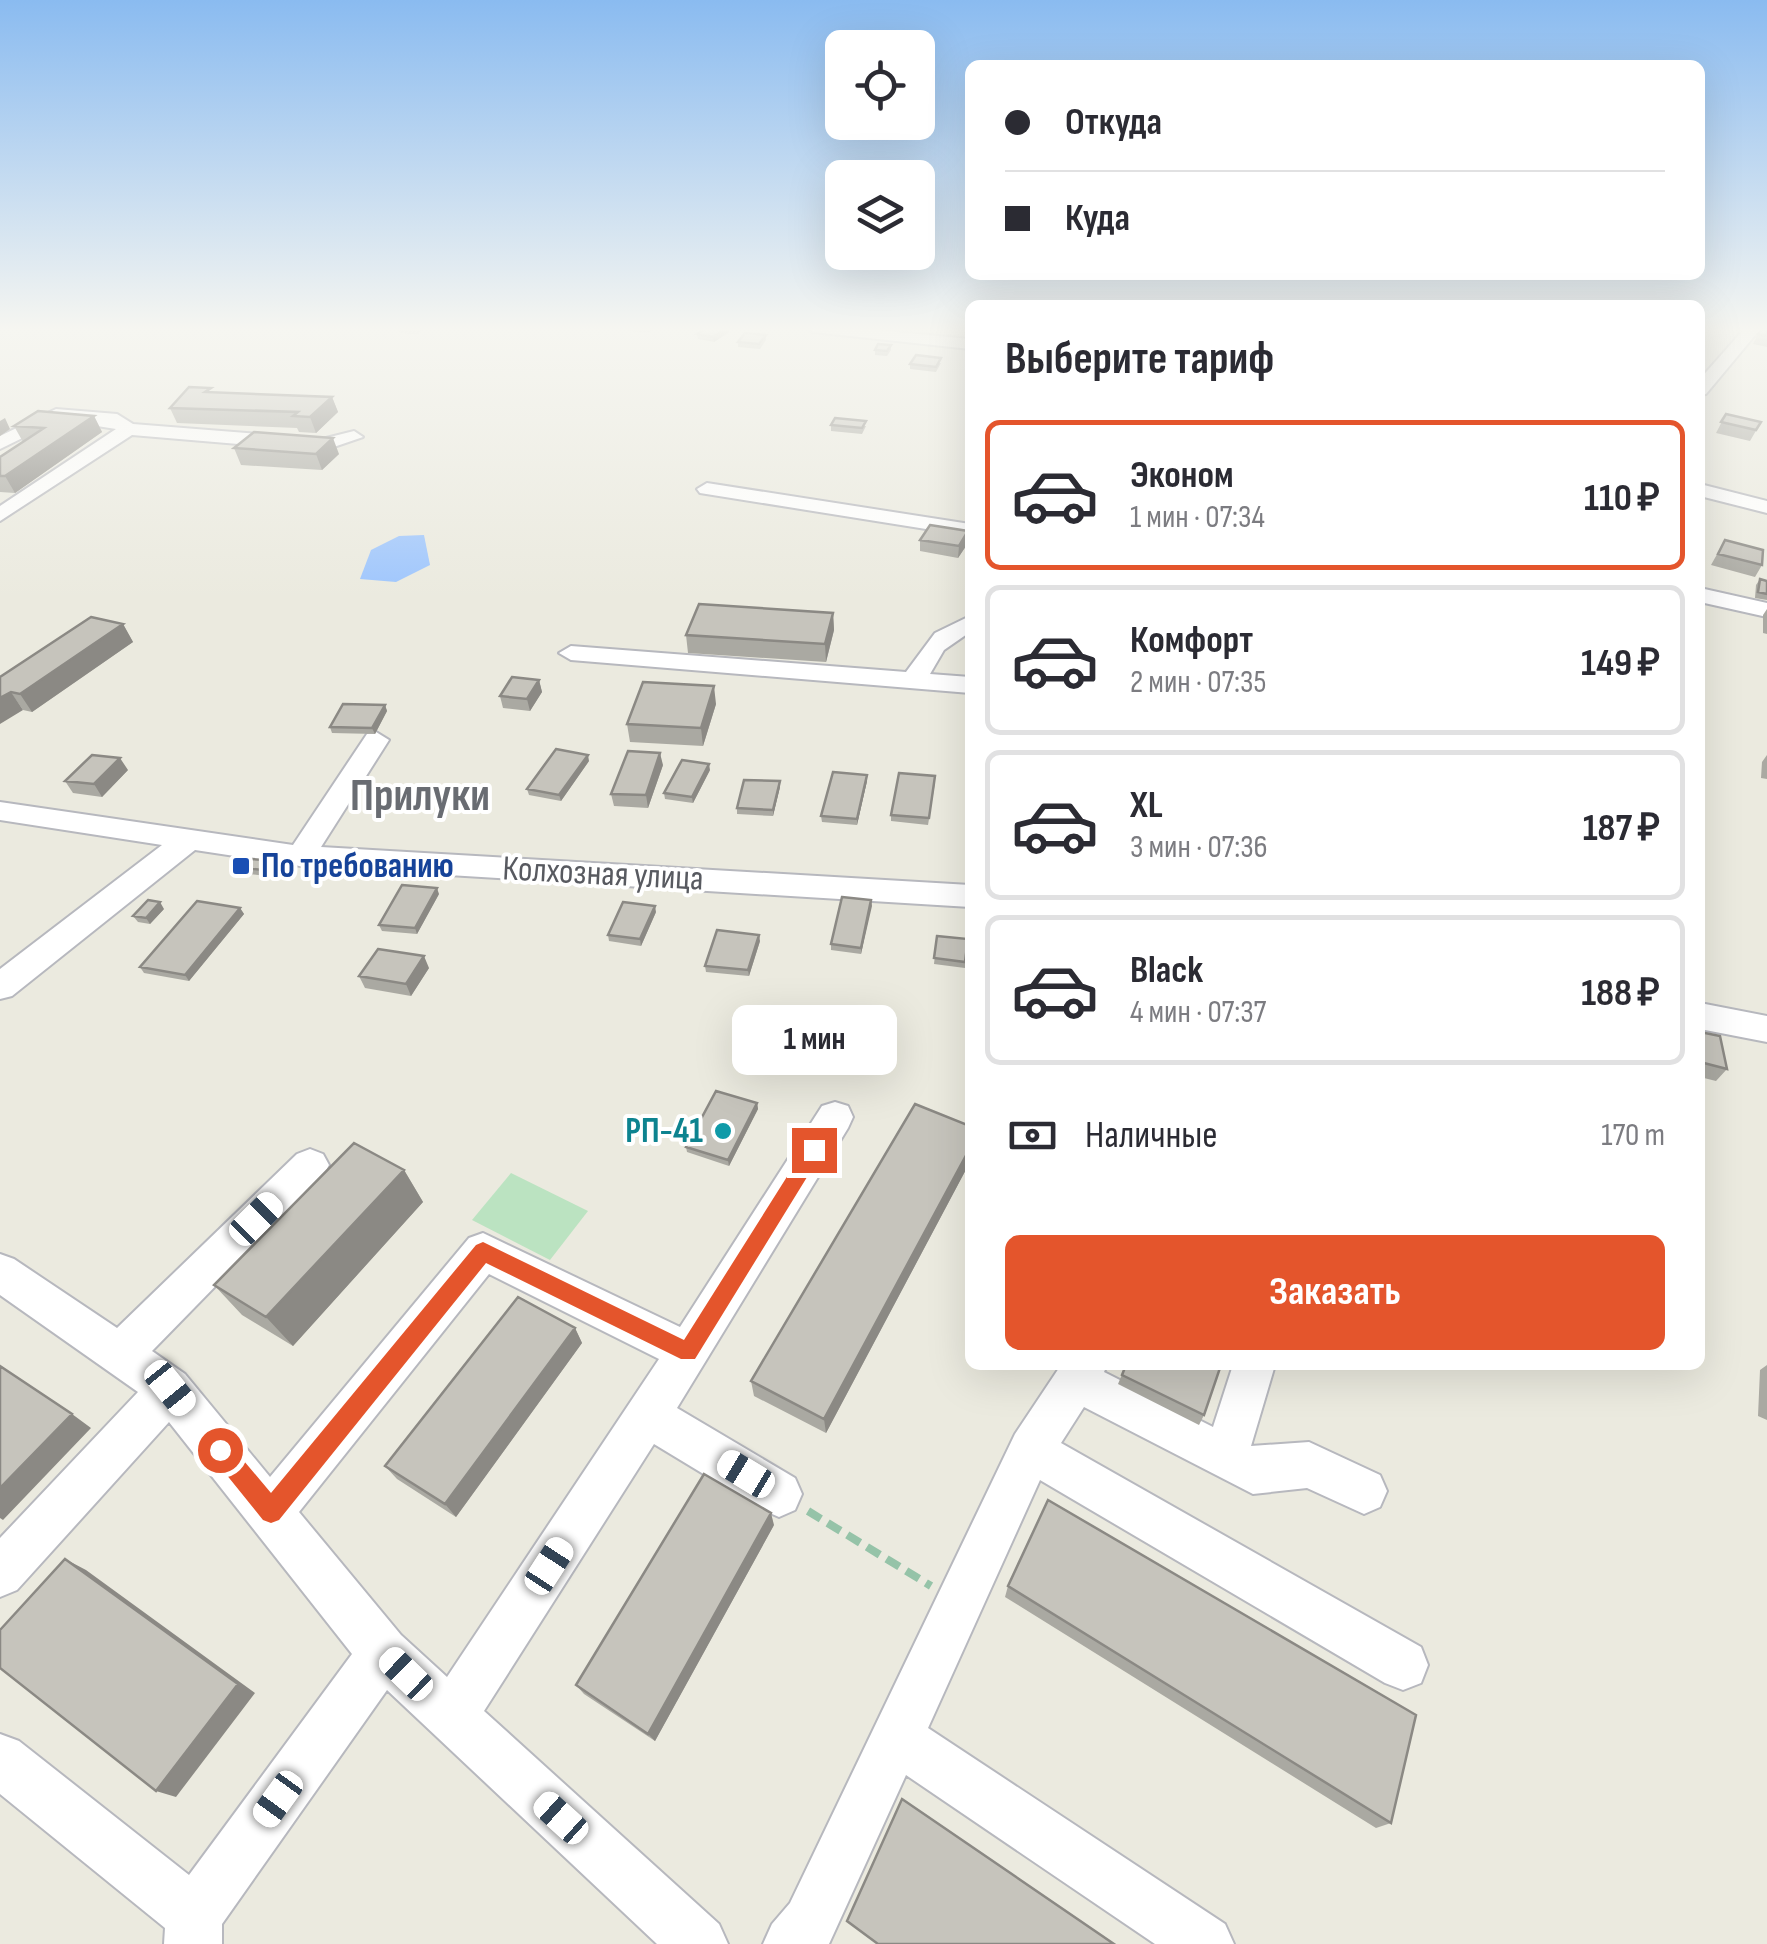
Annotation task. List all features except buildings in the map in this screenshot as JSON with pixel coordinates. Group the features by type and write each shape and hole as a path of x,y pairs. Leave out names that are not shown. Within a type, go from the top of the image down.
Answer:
{"street":[{"path":"0,446 49,418"},
{"path":"94,418 117,420 128,430 322,445 354,437"},
{"path":"0,516 128,430"},
{"path":"0,446 29,451"},
{"path":"707,489 965,529"},
{"path":"1705,491 1767,506"},
{"path":"1705,596 1767,610"},
{"path":"916,680 920,665 938,643 965,627"},
{"path":"571,653 965,684"},
{"path":"301,856 376,740"},
{"name":"Колхозная улица","path":"0,811 301,856 965,896"},
{"path":"0,987 188,840"},
{"path":"1705,1017 1767,1029"},
{"path":"450,1718 835,1117"},
{"path":"120,1354 310,1165"},
{"path":"271,1512 483,1251 688,1352"},
{"path":"0,1272 170,1388 383,1653 700,1944"},
{"path":"1224,1458 1252,1370"},
{"path":"792,1944 810,1923 1031,1450 1082,1373 1224,1458 1253,1471 1309,1464 1364,1491"},
{"path":"0,1573 170,1388"},
{"path":"647,1415 779,1494"},
{"path":"1031,1450 1403,1665"},
{"path":"4,1772 194,1930 383,1653"},
{"path":"897,1738 1179,1936"}],"path":[{"path":"779,1494 960,1603"}],"green space":[{"path":"511,1173 588,1211 550,1260 472,1220"}],"water":[{"path":"424,535 430,565 396,582 360,579 371,550 399,536"}],"place":[{"name":"По требованию","path":"241,866"},
{"name":"РП-41","path":"723,1131"}],"district":[{"name":"Прилуки","path":"420,796"}],"route":[{"path":"220,1450 271,1512 483,1251 688,1352 814,1150"}]}
